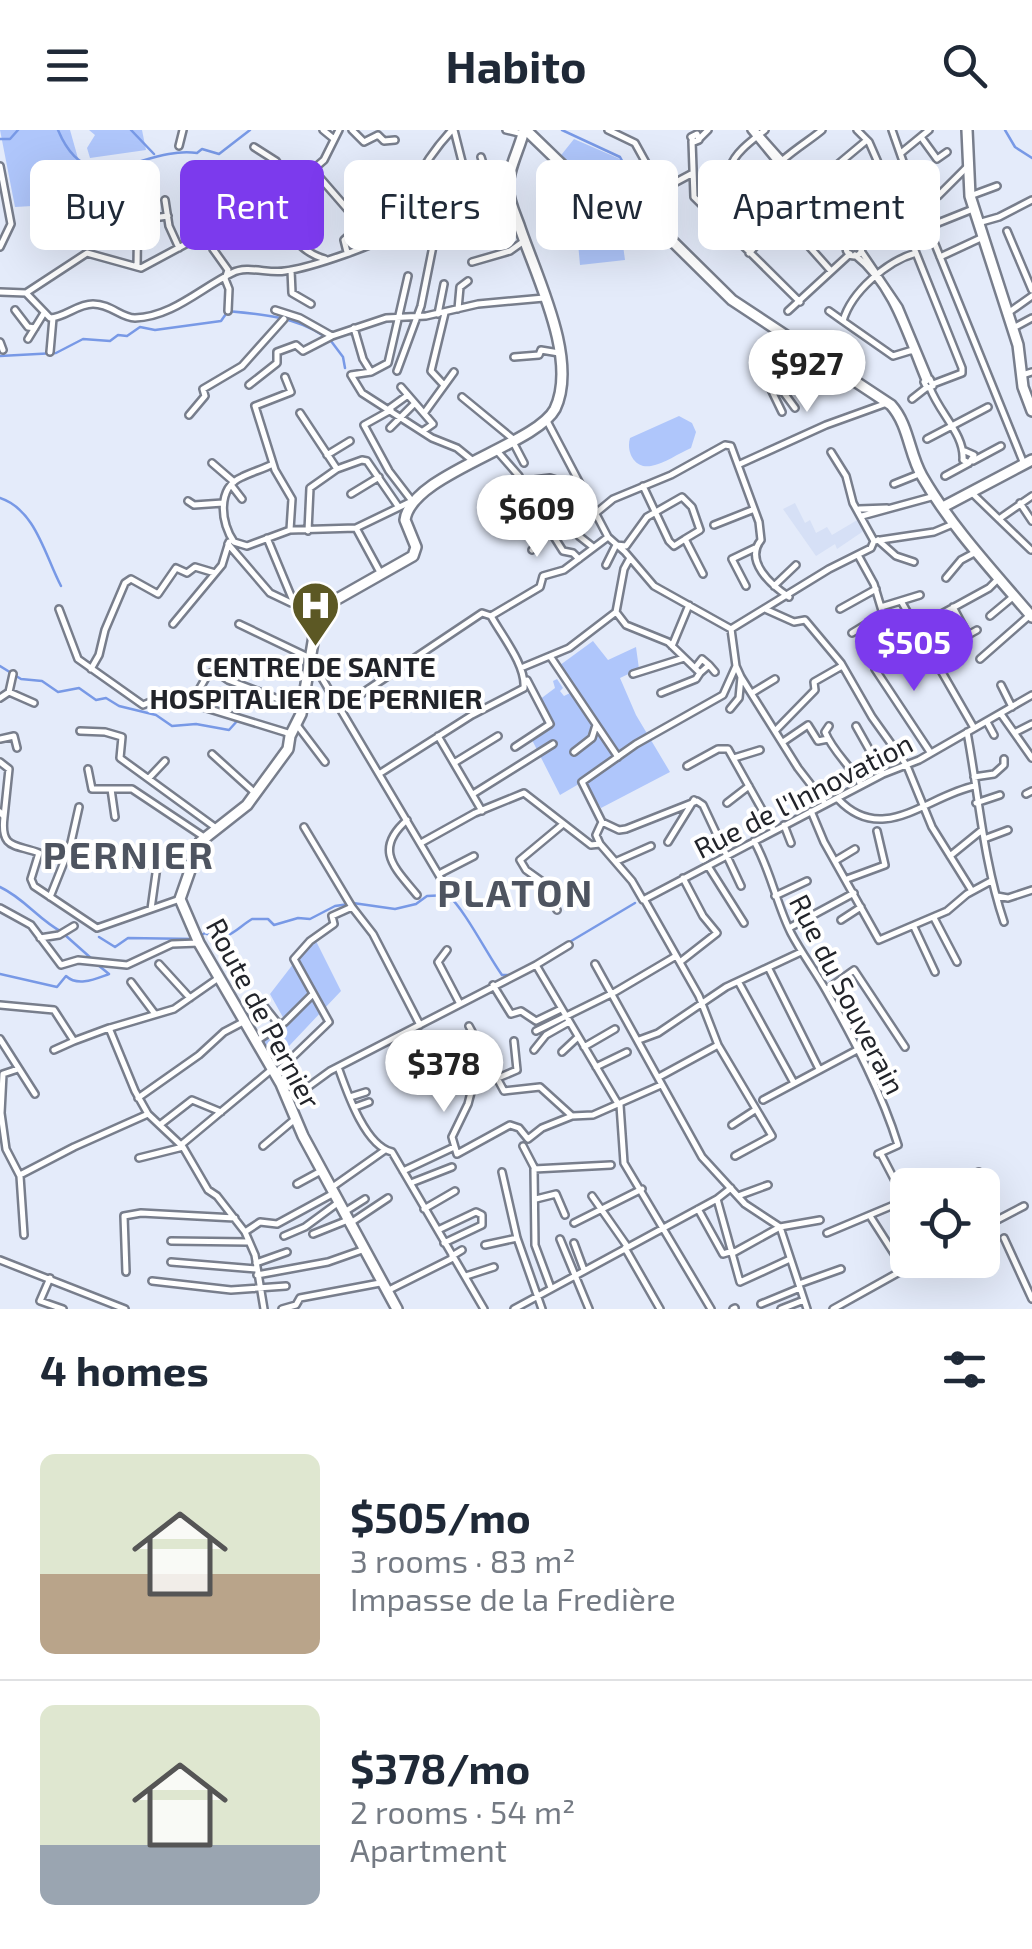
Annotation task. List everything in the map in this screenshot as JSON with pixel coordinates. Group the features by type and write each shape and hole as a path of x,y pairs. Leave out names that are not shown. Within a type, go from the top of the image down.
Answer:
{"street":[{"path":"179,146 183,130"},
{"path":"323,130 334,139"},
{"path":"324,160 339,130"},
{"path":"352,130 364,142 378,136 392,140 386,151"},
{"path":"453,130 461,160"},
{"path":"431,160 453,130"},
{"path":"506,130 524,132 586,188 618,209 652,223 732,300 887,403 900,417 920,473 934,496 1031,616 980,659"},
{"path":"608,130 624,133 644,160"},
{"path":"698,201 693,196 695,138 706,130"},
{"path":"786,160 822,130"},
{"path":"857,130 868,139 877,160"},
{"path":"892,130 902,160"},
{"path":"900,154 930,130"},
{"path":"967,130 966,168 973,209 1027,373 1032,411"},
{"path":"685,131 695,138"},
{"path":"515,160 524,132"},
{"path":"734,160 757,132 780,160"},
{"path":"921,137 937,159 947,152"},
{"path":"843,160 868,139"},
{"path":"254,147 274,160"},
{"path":"0,166 11,224 0,247"},
{"path":"940,194 966,168"},
{"path":"678,181 693,173"},
{"path":"324,182 344,205"},
{"path":"970,196 997,186"},
{"path":"0,292 26,292 87,253 139,268 179,248 166,200"},
{"path":"978,223 1032,200"},
{"path":"854,248 900,208 854,248"},
{"path":"940,222 973,209"},
{"path":"160,217 168,216"},
{"path":"229,542 246,546 290,530 356,528 412,501 546,418 556,405 562,354 516,218"},
{"path":"1007,231 1032,293 1008,313"},
{"path":"940,258 983,237"},
{"path":"472,262 510,251 524,242"},
{"path":"138,250 139,268"},
{"path":"213,250 228,270 228,312"},
{"path":"305,250 325,260"},
{"path":"54,318 85,304 113,306 128,317 150,316 164,312 232,272 291,270 353,250"},
{"path":"397,370 420,306 433,250"},
{"path":"746,250 799,300"},
{"path":"749,253 752,250"},
{"path":"813,250 830,270"},
{"path":"789,310 852,250"},
{"path":"856,250 900,307 940,411 970,461"},
{"path":"912,399 929,384 962,373 915,250"},
{"path":"937,250 1028,462 942,507"},
{"path":"843,321 851,299 898,260 916,253"},
{"path":"291,270 292,293 311,304"},
{"path":"408,276 388,363 371,372 351,374 362,392 457,448 473,462"},
{"path":"458,310 460,287 468,280"},
{"path":"443,384 431,371 444,284"},
{"path":"26,292 44,313 54,318"},
{"path":"249,385 277,364 277,352 296,345 303,351 354,328 398,318 441,314 478,304 544,298"},
{"path":"15,310 28,327 34,328"},
{"path":"275,310 300,318 332,336"},
{"path":"829,311 893,356 914,350"},
{"path":"28,340 44,313"},
{"path":"50,352 54,318"},
{"path":"1017,326 1032,318"},
{"path":"189,414 206,395 203,389 242,366 284,319"},
{"path":"354,328 371,372"},
{"path":"0,342 3,350"},
{"path":"782,412 768,384 803,349"},
{"path":"514,357 538,355 541,350 562,354"},
{"path":"424,412 454,372"},
{"path":"828,387 842,373"},
{"path":"285,377 292,390 255,406 273,464 292,500 290,530"},
{"path":"773,378 795,408"},
{"path":"401,387 433,424 423,431"},
{"path":"408,395 364,423 389,471 412,501"},
{"path":"462,397 512,439 524,464"},
{"path":"740,464 826,425 887,403"},
{"path":"390,428 414,404"},
{"path":"927,439 988,407"},
{"path":"300,413 336,469"},
{"path":"546,418 608,538 654,586 731,629"},
{"path":"326,454 350,441"},
{"path":"596,513 614,499 671,475 725,445 731,446 762,540 755,548 732,559 746,586"},
{"path":"946,476 1001,446"},
{"path":"495,449 519,476"},
{"path":"831,452 846,476 853,503 876,541 896,556 914,562"},
{"path":"308,531 310,488 336,469 362,460 368,461 398,506"},
{"path":"212,463 242,499"},
{"path":"173,624 222,566 229,542 223,503 233,484 273,464"},
{"path":"894,484 920,473"},
{"path":"351,494 379,477"},
{"path":"526,481 550,478 572,484 578,480"},
{"path":"616,545 626,546 654,510 685,497 699,532 674,546 654,510 643,486"},
{"path":"970,491 1031,550"},
{"path":"861,513 934,496"},
{"path":"999,519 1032,496"},
{"path":"532,550 574,507 588,499"},
{"path":"188,501 194,505 223,503"},
{"path":"229,542 270,593 294,603 326,604 416,552 405,520 412,501"},
{"path":"536,503 525,504 519,513 525,527 540,543"},
{"path":"1020,504 1032,522"},
{"path":"714,525 752,510"},
{"path":"731,629 871,548 876,541 934,532 954,524"},
{"path":"356,528 381,574"},
{"path":"551,532 562,551 579,558"},
{"path":"579,536 593,548"},
{"path":"267,538 294,603"},
{"path":"491,616 540,587 543,576 564,570 608,538"},
{"path":"685,539 703,574"},
{"path":"606,566 616,545"},
{"path":"755,548 754,557 766,578 789,597"},
{"path":"946,578 961,560 976,552"},
{"path":"852,633 882,614 876,588 858,555"},
{"path":"521,668 569,648 616,612 624,568 630,558"},
{"path":"774,586 796,565"},
{"path":"91,669 100,655 125,582 131,579 158,594 176,568 188,573 195,566 202,566 215,573"},
{"path":"916,628 989,588 998,579"},
{"path":"840,609 876,588"},
{"path":"882,607 920,595"},
{"path":"990,616 1014,596"},
{"path":"902,601 971,730 976,803 991,880 1004,922"},
{"path":"88,769 92,789 132,789 204,837 257,795 288,749 302,708 316,624 326,604"},
{"path":"672,646 689,605"},
{"path":"953,607 968,635 977,630"},
{"path":"60,608 78,659 143,704 162,697 294,729 325,762"},
{"path":"765,609 794,622 805,620 842,666 907,766 922,807 972,891"},
{"path":"616,612 626,625 662,638 697,670"},
{"path":"339,708 482,613 491,616 550,724 515,747"},
{"path":"239,624 310,658 444,882"},
{"path":"731,629 736,666 825,803"},
{"path":"922,641 875,669 930,752"},
{"path":"550,656 618,757"},
{"path":"633,674 684,658"},
{"path":"662,694 696,679 702,660 715,672"},
{"path":"694,800 619,830 602,822 582,782 724,695 736,666"},
{"path":"775,731 814,690 814,682 842,666"},
{"path":"379,774 524,688 521,668"},
{"path":"192,703 212,670 302,708"},
{"path":"0,698 9,692 13,674"},
{"path":"730,710 739,698 742,677"},
{"path":"751,693 775,679"},
{"path":"1001,685 1012,707"},
{"path":"9,692 34,703"},
{"name":"Rue de l'Innovation","path":"644,900 825,803 907,766 1032,694"},
{"path":"1002,714 1032,758"},
{"path":"986,722 994,736"},
{"path":"574,752 592,738 596,724"},
{"path":"1016,732 1032,724"},
{"path":"783,742 808,725 818,741 828,740"},
{"path":"829,726 828,740 861,785"},
{"path":"856,726 882,774"},
{"path":"80,731 122,736 120,758 216,828"},
{"path":"0,743 14,736 17,748"},
{"path":"438,736 482,811"},
{"path":"454,763 498,736"},
{"path":"472,794 553,744"},
{"path":"687,766 725,748 774,831"},
{"path":"734,758 760,750"},
{"path":"212,754 257,795"},
{"path":"974,777 996,773 1004,758"},
{"path":"146,778 152,777 166,761"},
{"path":"0,762 9,769 2,834 19,849 39,854 31,882 50,897 97,928 180,899"},
{"path":"727,802 749,786"},
{"path":"838,799 854,812 896,819 974,786"},
{"path":"111,789 115,817"},
{"path":"420,843 524,793 591,845 600,844"},
{"path":"976,803 1000,795"},
{"path":"668,842 694,800"},
{"path":"694,800 703,806 741,886"},
{"path":"50,897 70,847 79,807"},
{"path":"811,811 877,939 934,918 991,880"},
{"path":"407,820 392,837 389,859 418,896"},
{"path":"602,822 596,835 600,844 660,922 703,1004 718,1045 772,1136 735,1156"},
{"path":"556,910 548,897 547,885 526,870 520,860 562,825"},
{"path":"784,825 792,844"},
{"path":"304,827 352,907 373,934 420,1025"},
{"path":"949,857 982,830"},
{"path":"984,838 1008,830"},
{"path":"847,878 885,865 877,832"},
{"name":"Route de Pernier","path":"204,837 180,899 397,1309"},
{"name":"Rue du Souverain","path":"754,841 773,879 775,896 789,928 826,990 898,1144 880,1154 890,1171"},
{"path":"617,862 651,846"},
{"path":"835,860 855,849"},
{"path":"439,874 474,856"},
{"path":"126,862 157,866 151,909"},
{"path":"708,866 744,922"},
{"path":"536,1031 678,959 717,933 702,916 684,878"},
{"path":"775,896 807,881"},
{"path":"995,896 1008,898 1032,890"},
{"path":"789,928 854,893"},
{"path":"139,1158 182,1146 328,1025 328,1018 294,959 310,941 334,924 333,916 352,907"},
{"path":"840,920 861,907"},
{"path":"0,908 31,925 61,965 73,960 127,965 172,944 200,943"},
{"path":"934,918 957,962"},
{"path":"40,938 61,934 74,926"},
{"path":"914,927 935,972"},
{"path":"287,1095 569,945"},
{"path":"446,950 438,962 459,1002"},
{"path":"638,1040 658,1033 723,989 802,952"},
{"path":"160,964 190,998"},
{"path":"595,964 702,1157 738,1196 780,1227 807,1309"},
{"path":"536,965 618,1104 624,1163 712,1309"},
{"path":"769,968 819,1069"},
{"path":"826,990 854,970 905,1047"},
{"path":"54,1050 174,1008 220,978"},
{"path":"131,982 155,1014"},
{"path":"739,983 794,1083"},
{"path":"493,985 511,1014 521,1011 536,1022 565,1016"},
{"path":"256,996 280,1026"},
{"path":"256,1042 312,996"},
{"path":"1,1009 54,1010 74,1041"},
{"path":"534,1050 565,1016"},
{"path":"138,1098 200,1055 224,1032 243,1022"},
{"path":"469,1026 504,1091 540,1086 572,1116"},
{"path":"109,1028 148,1114 182,1146 208,1190 245,1232 264,1309"},
{"path":"584,1048 615,1029"},
{"path":"399,1036 436,1062 474,1081 517,1070 514,1042"},
{"path":"562,1052 578,1038"},
{"path":"0,1039 34,1094"},
{"path":"659,1077 718,1045"},
{"path":"763,1100 856,1050"},
{"path":"596,1067 626,1052"},
{"path":"338,1067 372,1140 393,1154 484,1309"},
{"path":"18,1069 3,1074 0,1113 6,1150 20,1176 24,1235"},
{"path":"474,1081 452,1138 457,1154 510,1125 519,1128 528,1139 542,1128 572,1116 585,1117 661,1085"},
{"path":"350,1097 366,1092"},
{"path":"160,1124 192,1100 221,1112"},
{"path":"355,1107 369,1102"},
{"path":"732,1125 755,1109"},
{"path":"20,1176 148,1114"},
{"path":"263,1146 295,1119"},
{"path":"523,1146 535,1170 535,1245 551,1288"},
{"path":"402,1172 454,1147"},
{"path":"313,1234 341,1206 384,1150"},
{"path":"535,1170 611,1166"},
{"path":"411,1183 452,1167"},
{"path":"297,1184 322,1170"},
{"path":"502,1172 517,1238 542,1309"},
{"path":"738,1196 768,1185"},
{"path":"514,1309 731,1188"},
{"path":"574,1224 642,1189"},
{"path":"424,1209 454,1191"},
{"path":"536,1199 556,1194 566,1215"},
{"path":"592,1196 660,1309"},
{"path":"284,1236 341,1206 388,1198"},
{"path":"245,1232 262,1222 277,1224 365,1199"},
{"path":"717,1199 741,1282 792,1259"},
{"path":"1000,1219 1024,1206"},
{"path":"827,1233 890,1207"},
{"path":"698,1209 723,1254 780,1227 820,1220"},
{"path":"436,1231 476,1212 482,1215 482,1225 444,1243"},
{"path":"126,1272 124,1216 235,1218"},
{"path":"870,1216 890,1247"},
{"path":"484,1246 517,1238"},
{"path":"560,1238 589,1309"},
{"path":"1004,1238 1032,1299"},
{"path":"171,1240 250,1242"},
{"path":"574,1242 584,1270"},
{"path":"172,1262 257,1269 328,1262 365,1249"},
{"path":"282,1309 296,1305 300,1298 386,1286 462,1250"},
{"path":"257,1269 287,1252"},
{"path":"0,1260 124,1309"},
{"path":"466,1276 494,1267"},
{"path":"761,1304 841,1270"},
{"path":"834,1309 890,1277"},
{"path":"36,1309 50,1278"},
{"path":"152,1281 220,1289 286,1286"},
{"path":"782,1309 804,1300"},
{"path":"40,1301 63,1309"}],"shaded area":[{"path":"0,130 70,130 78,160 30,160 30,206 15,207"},
{"path":"89,130 142,130 146,150 90,158 87,148 95,135"},
{"path":"574,139 621,160 559,160"},
{"path":"579,250 624,250 625,260 580,265"},
{"path":"679,416 692,423 696,432 691,448 656,465 636,462 630,453 630,438"},
{"path":"795,503 805,523 810,520 816,533 827,527 832,535 859,519 865,530 837,549 835,544 816,556 783,509"},
{"path":"593,641 608,660 636,647 639,669 620,678 636,715 670,772 601,808 584,781 560,795 530,736 552,724 539,700 555,688 553,681 557,679 564,696 574,691 556,668"},
{"path":"314,937 341,991 273,1063 259,1040 285,1021 270,994"}],"waterway":[{"path":"0,139 10,139 18,130"},
{"path":"58,130 71,152 85,165 102,169 202,149 219,154 250,130"},
{"path":"131,130 154,154"},
{"path":"562,130 622,160"},
{"path":"1005,130 1015,147 1032,158"},
{"path":"0,356 56,353 83,339 110,341 140,327 155,330 221,321 228,311 290,321 324,336"},
{"path":"331,341 343,357 345,368"},
{"path":"0,498 31,523 61,586"},
{"path":"0,666 21,679 42,681 58,692 79,688 96,700 106,698 119,706 156,715 172,726 196,724 229,730 238,720"},
{"path":"0,887 62,932"},
{"path":"353,903 395,909 416,904 427,896 448,895 502,975 511,975"},
{"path":"531,965 635,903"},
{"path":"200,936 225,936 252,919 268,919 274,925 310,919 335,906 349,904"},
{"path":"65,935 92,959"},
{"path":"99,937 115,947 128,938 195,939"},
{"path":"0,974 57,987 66,976 81,982 109,974 98,965"}],"place":[{"name":"CENTRE DE SANTE HOSPITALIER DE PERNIER","path":"316,648"}],"district":[{"name":"PERNIER","path":"129,854"},
{"name":"PLATON","path":"516,892"}]}
